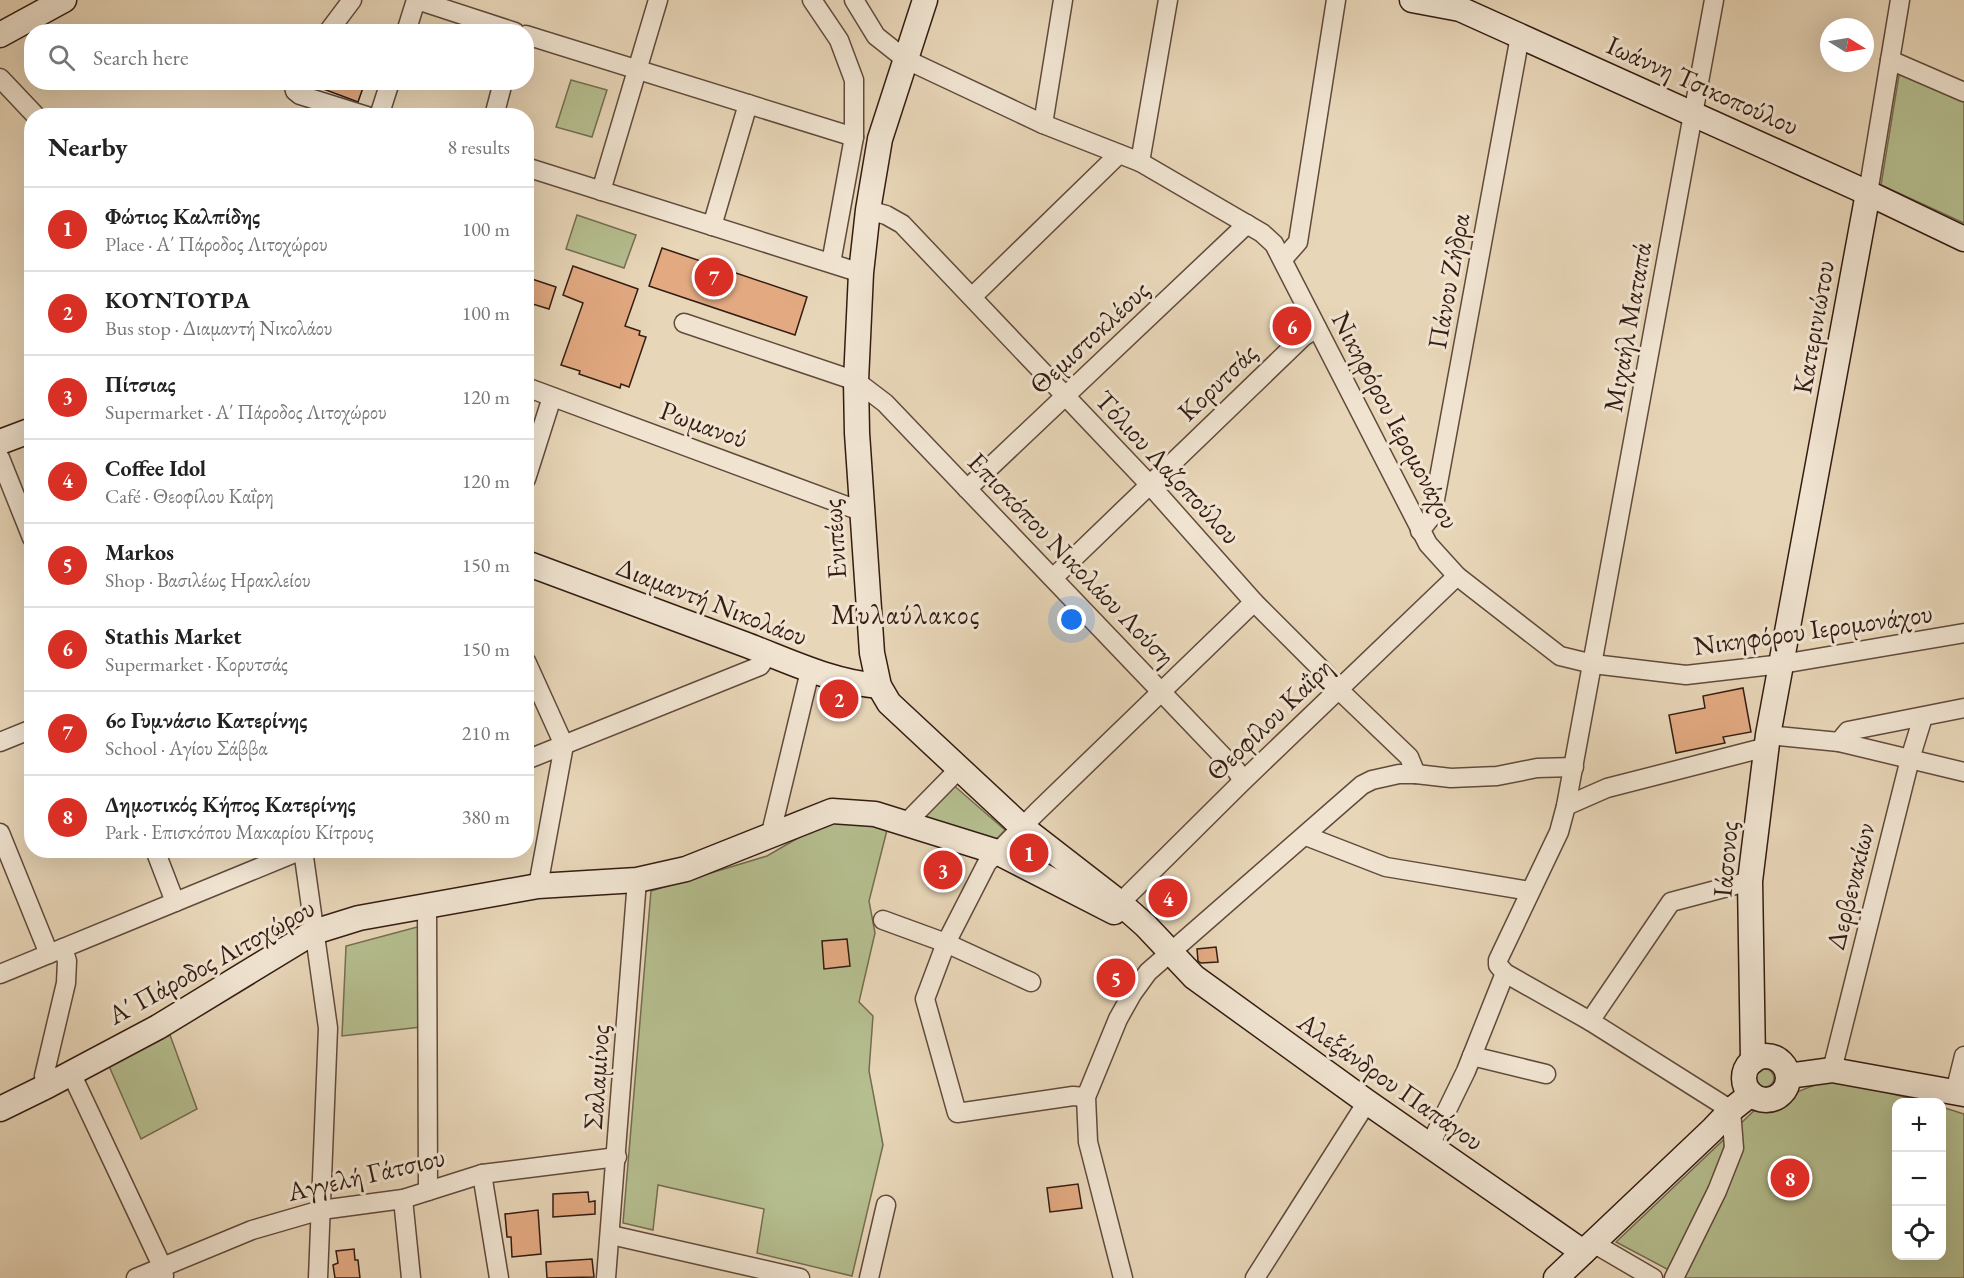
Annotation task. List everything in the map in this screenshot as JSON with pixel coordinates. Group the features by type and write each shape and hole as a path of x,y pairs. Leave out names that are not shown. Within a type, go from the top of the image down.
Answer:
{"street":[{"path":"0,35 64,0"},
{"path":"334,24 352,0"},
{"path":"408,24 416,0 490,24"},
{"path":"601,191 658,0"},
{"path":"812,0 839,40 854,80 854,136 831,263"},
{"name":"Ενιπέως","path":"925,0 880,139 868,210 861,273 856,381 857,433 872,653 879,686 889,703 1022,827 1120,903 1170,952"},
{"path":"1043,124 1064,0"},
{"path":"1140,162 1168,0"},
{"path":"1283,259 1298,242 1336,0"},
{"name":"Ιωάννη Τσικοπούλου","path":"1412,0 1463,5 1520,36 1868,193 1964,240"},
{"name":"Μιχαήλ Ματαπά","path":"1430,1145 1472,1056 1502,969 1500,953 1558,832 1566,806 1714,0"},
{"name":"Κατερινιώτου","path":"1782,664 1868,193 1900,0"},
{"name":"Νικηφόρου Ιερομονάχου","path":"850,1 876,36 905,59 1043,124 1140,162 1262,233 1274,244 1428,544 1457,576 1560,656 1593,664 1686,675 1782,664 1964,633"},
{"name":"Πάνου Ζήδρα","path":"1420,531 1432,516 1520,36"},
{"path":"534,38 854,136"},
{"path":"1890,60 1964,92"},
{"path":"0,78 28,108"},
{"path":"297,90 300,95 341,108"},
{"path":"382,108 387,90"},
{"path":"496,108 501,90"},
{"path":"712,226 748,104"},
{"path":"972,297 1119,154"},
{"path":"534,170 861,273"},
{"name":"Τόλιου Λαζοπούλου","path":"868,210 886,215 902,224 1150,485 1254,602 1339,690 1410,757 1416,774"},
{"name":"Θεμιστοκλέους","path":"967,489 1247,224"},
{"name":"Επισκόπου Νικολάου Λούση","path":"684,323 856,381 885,403 1236,770 1243,781"},
{"name":"Κορυτσάς","path":"1053,578 1303,337 1317,328"},
{"name":"Ρωμανού","path":"534,390 863,512"},
{"path":"534,454 552,397"},
{"path":"0,442 24,433"},
{"path":"0,458 24,518"},
{"name":"Διαμαντή Νικολάου","path":"534,566 769,653 810,671 845,682 879,686"},
{"name":"Θεοφίλου Καΐρη","path":"1120,903 1243,781 1457,576"},
{"path":"1086,1097 1073,1096 957,1113 925,999 946,943 987,863 1254,602"},
{"path":"534,757 760,666 769,653"},
{"name":"Ιάσονος","path":"1753,1061 1750,880 1768,741 1782,664"},
{"path":"770,837 810,671"},
{"path":"534,678 564,744 538,886"},
{"path":"1839,742 1848,731 1964,708"},
{"name":"Δερβενακίων","path":"1832,1070 1910,759 1923,717"},
{"path":"0,742 24,732"},
{"path":"1566,806 1608,788 1768,741 1839,742 1964,772"},
{"path":"1120,1277 1088,1142 1086,1097 1118,1019 1148,972 1362,785 1372,780 1400,774 1450,778 1497,776 1537,768 1574,767"},
{"path":"906,823 959,769"},
{"name":"Α΄ Πάροδος Λιτοχώρου","path":"0,1109 158,1027 314,932 359,918 538,886 637,880 686,869 770,837 816,816 832,812 875,814 997,852 1146,926"},
{"path":"0,833 56,951 67,961 66,983 44,1076 47,1086"},
{"path":"1306,836 1386,867 1530,891"},
{"path":"158,858 175,902"},
{"path":"0,974 283,858"},
{"path":"304,858 328,1028 318,1278"},
{"name":"Σαλαμίνος","path":"606,1278 637,880"},
{"path":"1590,1021 1671,902 1750,880"},
{"path":"427,906 428,1191"},
{"path":"883,920 946,943 1031,982"},
{"name":"Αλεξάνδρου Παπάγου","path":"1170,952 1194,977 1367,1102 1588,1247"},
{"path":"1502,969 1590,1021 1731,1110"},
{"path":"1472,1056 1546,1074"},
{"path":"1765,1056 1783,1064 1788,1076 1787,1083 1779,1096 1765,1100 1751,1094 1747,1088 1745,1073 1753,1061 1765,1056"},
{"path":"1788,1076 1832,1070 1959,1093 1964,1056"},
{"path":"72,1073 163,1272"},
{"path":"1556,1278 1731,1110 1751,1094"},
{"path":"1255,1278 1367,1102"},
{"path":"1674,1278 1717,1191 1734,1148 1731,1110"},
{"name":"Αγγελή Γάτσιου","path":"136,1278 163,1272 252,1230 321,1210 403,1199 482,1174 617,1157"},
{"path":"482,1174 499,1278"},
{"path":"403,1199 411,1278"},
{"path":"869,1278 886,1205"},
{"path":"611,1235 761,1274 800,1278"},
{"path":"1588,1247 1653,1278"}],"green space":[{"path":"1900,69 1964,96 1964,223 1881,185"},
{"path":"571,80 607,90 592,137 556,127"},
{"path":"577,215 636,235 624,268 566,249"},
{"path":"951,783 1005,830 991,845 915,820"},
{"path":"844,818 888,826 869,901 875,933 859,1002 873,1016 869,1071 883,1145 852,1276 757,1253 764,1209 658,1185 653,1230 623,1223 651,891 767,856 822,824"},
{"path":"421,926 421,1027 342,1036 346,946"},
{"path":"170,1035 197,1109 141,1139 109,1066"},
{"path":"1765,1069 1771,1072 1774,1078 1771,1084 1765,1087 1759,1084 1756,1078 1759,1072"},
{"path":"1833,1078 1908,1098 1892,1098 1892,1260 1946,1260 1946,1108 1964,1114 1964,1278 1684,1278 1616,1242 1758,1107"}],"building":[{"path":"326,90 362,90 358,102"},
{"path":"662,248 807,297 795,335 649,286"},
{"path":"573,266 638,289 625,326 640,331 639,335 646,337 629,387 621,384 620,388 579,374 580,371 561,365 583,303 563,295"},
{"path":"534,280 556,287 549,309 534,304"},
{"path":"1743,688 1751,732 1723,737 1725,743 1676,753 1669,715 1705,708 1703,696"},
{"path":"847,939 850,966 824,969 822,941"},
{"path":"1216,947 1218,962 1201,963 1198,961 1197,949"},
{"path":"1078,1184 1082,1208 1050,1212 1047,1188"},
{"path":"588,1192 589,1202 595,1201 595,1214 553,1217 553,1194"},
{"path":"538,1210 541,1254 512,1257 511,1237 507,1237 505,1214"},
{"path":"354,1249 360,1278 335,1278 333,1265 338,1263 336,1251"},
{"path":"592,1259 594,1277 547,1278 546,1262"}],"place":[{"name":"6ο Γυμνάσιο Κατερίνης","path":"714,277"},
{"name":"Stathis Market","path":"1292,326"},
{"name":"ΚΟΥΝΤΟΥΡΑ","path":"839,699"},
{"name":"Φώτιος Καλπίδης","path":"1029,853"},
{"name":"Πίτσιας","path":"943,870"},
{"name":"Coffee Idol","path":"1168,898"},
{"name":"Markos","path":"1116,978"},
{"name":"Δημοτικός Κήπος Κατερίνης","path":"1790,1178"}],"district":[{"name":"Μυλαύλακος","path":"906,614"}]}
